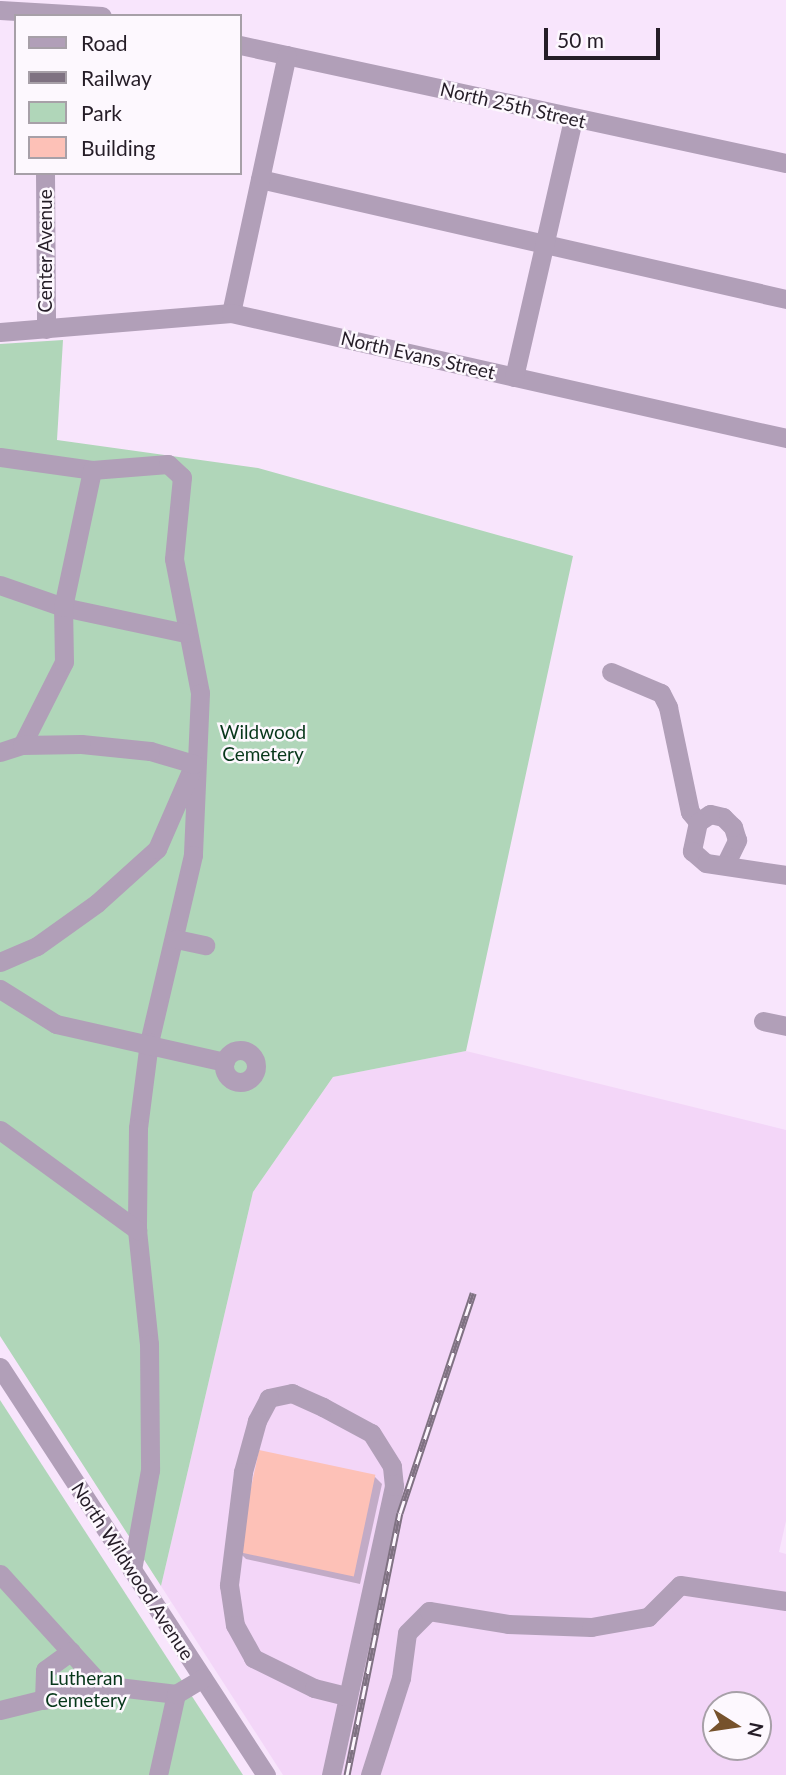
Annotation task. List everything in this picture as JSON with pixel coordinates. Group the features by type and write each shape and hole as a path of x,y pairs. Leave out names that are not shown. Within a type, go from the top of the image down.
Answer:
{"street":[{"path":"0,10 63,14"},
{"name":"North 25th Street","path":"242,45 786,163"},
{"path":"231,313 287,55"},
{"path":"514,377 573,119"},
{"name":"Center Avenue","path":"45,175 46,329"},
{"path":"260,179 786,299"},
{"name":"North Evans Street","path":"0,332 231,313 786,438"},
{"path":"0,457 92,470 168,464 182,477 174,559 185,633 200,693 194,764 193,855 176,939 149,1042 138,1128 137,1230 149,1344 150,1471 132,1570"},
{"path":"22,744 64,662 63,607 92,470"},
{"path":"0,586 63,607 185,633"},
{"path":"611,672 661,693 668,707 690,812 698,822"},
{"path":"0,752 22,744 81,744 150,751 194,764"},
{"path":"0,962 37,946 97,903 157,849 194,764"},
{"path":"725,865 737,841 733,828 723,817 710,814 698,822 692,851 706,863 786,876"},
{"path":"176,939 205,945"},
{"path":"0,989 56,1024 149,1042 225,1062"},
{"path":"763,1021 786,1026"},
{"path":"0,1130 137,1230"},
{"name":"North Wildwood Avenue","path":"0,1367 266,1775"},
{"path":"331,1775 345,1696 394,1486 392,1466 371,1433 292,1393 269,1398 257,1421 243,1472 229,1585 234,1625 253,1658 314,1688 345,1696"},
{"path":"0,1574 101,1685"},
{"path":"370,1775 401,1678 407,1633 429,1611 508,1624 591,1627 648,1617 680,1584 786,1601"},
{"path":"44,1700 45,1670 71,1651"},
{"path":"0,1710 101,1685 176,1694 203,1678"},
{"path":"158,1775 176,1694"}],"shaded area":[{"path":"466,1051 786,1130 786,1521 779,1552 786,1554 786,1775 283,1775 161,1586 253,1192 333,1077"}],"green space":[{"name":"Wildwood Cemetery","path":"63,340 57,440 258,468 573,556 466,1051 333,1077 253,1192 161,1586 0,1336 0,344"},
{"name":"Lutheran Cemetery","path":"0,1400 243,1775 0,1775"}],"building":[{"path":"259,1450 375,1475 354,1576 237,1552"}],"railway":[{"path":"347,1775 400,1513 473,1293"}]}
